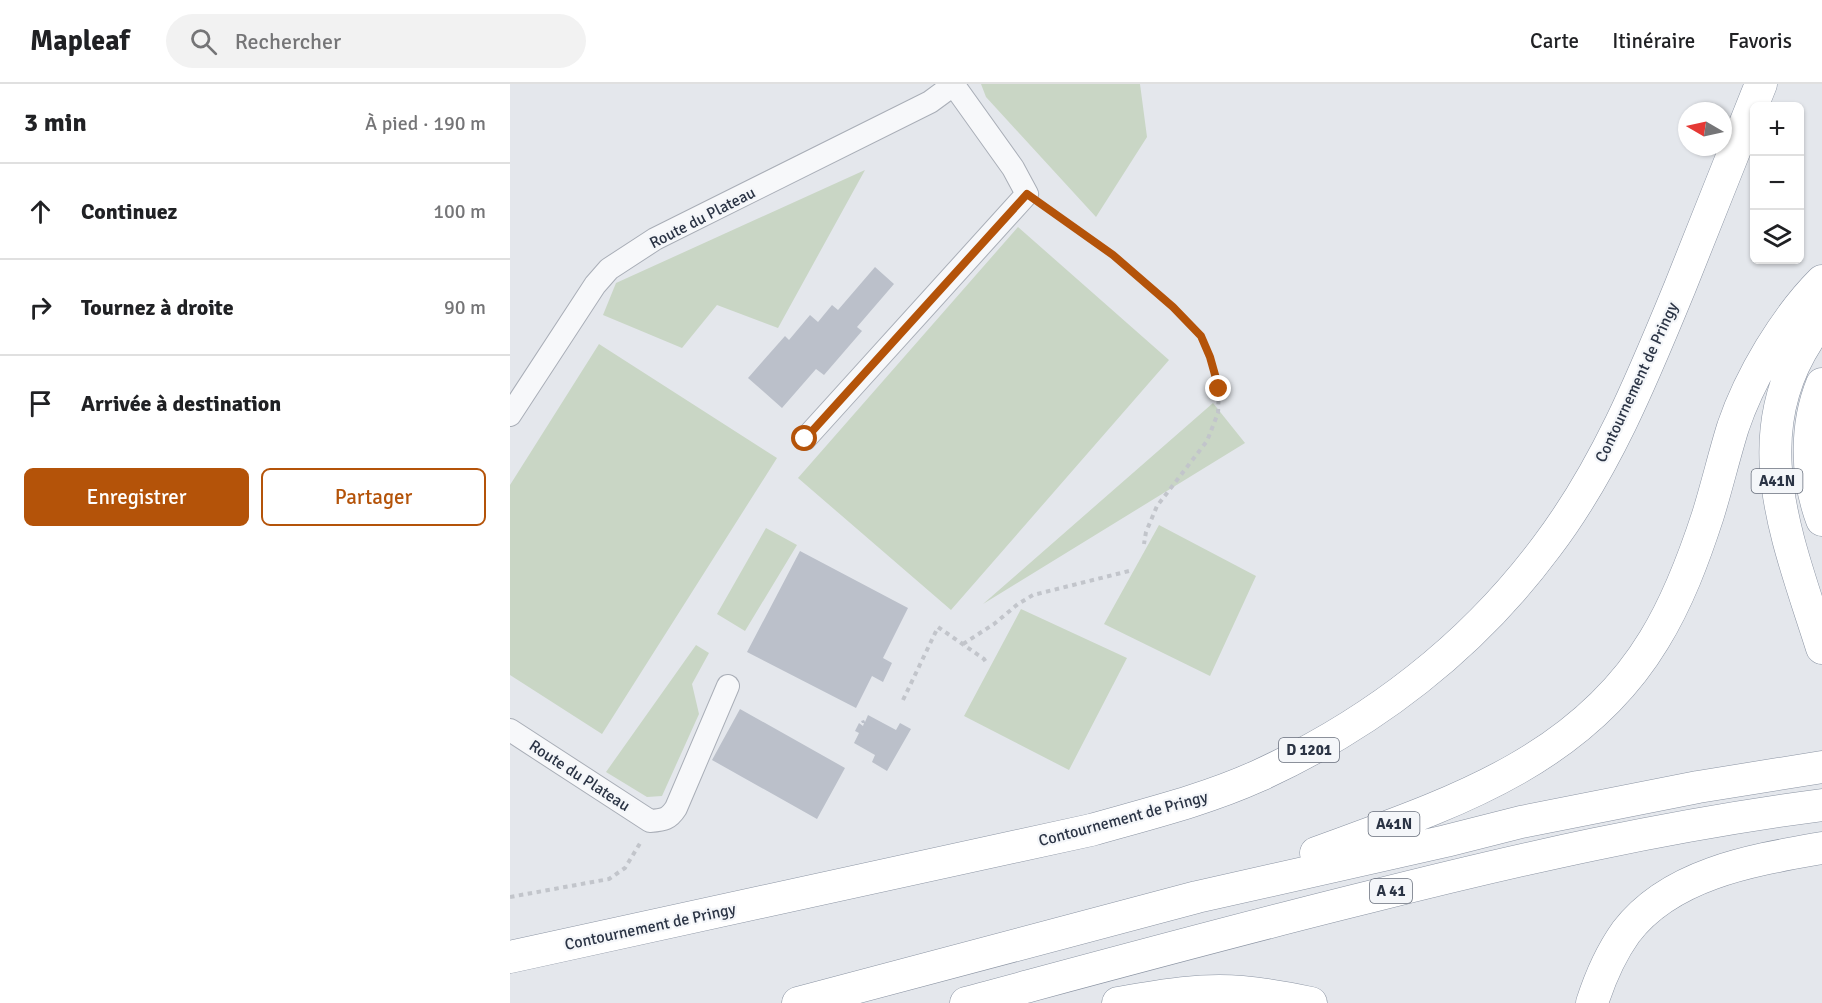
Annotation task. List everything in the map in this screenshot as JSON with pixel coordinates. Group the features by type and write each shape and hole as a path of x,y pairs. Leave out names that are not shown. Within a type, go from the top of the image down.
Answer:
{"highway":[{"name":"Contournement de Pringy","path":"510,957 1091,830 1172,808 1256,777 1333,738 1368,715 1437,664 1499,604 1548,545 1588,484 1610,445 1655,346 1761,84"},
{"path":"1774,102 1781,84"},
{"name":"Contournement de Pringy","path":"510,976 1031,862 1137,836 1190,820 1274,789 1312,770 1380,730 1420,701 1486,644 1545,579 1593,511 1625,454 1663,374 1753,156"},
{"path":"1780,334 1801,303 1822,281"},
{"name":"A41N","path":"1822,320 1802,348 1787,381 1776,426 1775,452 1778,492 1784,519 1822,648"},
{"name":"A41N","path":"1780,334 1762,400 1756,453 1758,482 1773,543 1791,591 1822,659"},
{"name":"A41N","path":"1197,897 1477,791 1532,761 1597,710 1633,671 1673,606 1707,516 1734,426 1750,386 1780,334"},
{"name":"A41N","path":"1822,384 1814,409 1810,456 1812,484 1822,520"},
{"name":"A 41","path":"798,1003 1197,897 1521,822 1610,803 1822,767"},
{"name":"A 41","path":"966,1003 1248,927 1454,875 1677,828 1822,805"},
{"path":"1592,1003 1607,965 1627,931 1673,892 1708,875 1762,859 1822,848"},
{"path":"1118,1003 1180,993 1239,992 1272,995 1311,1003"}],"street":[{"path":"805,439 1027,194 1012,168 951,84"},
{"name":"Route du Plateau","path":"510,415 595,285 609,269 656,239 930,102 951,84"},
{"path":"650,821 669,818 676,807 728,686"},
{"name":"Route du Plateau","path":"510,730 650,821"}],"path":[{"path":"1027,194 1113,255 1164,300 1201,336 1210,357 1219,389 1218,413 1207,441 1157,506 1146,532 1144,544"},
{"path":"963,644 977,637 1018,603 1033,595 1129,571"},
{"path":"903,700 938,627 984,659 987,664"},
{"path":"510,897 609,879 625,868 639,846 650,821"}],"green space":[{"path":"981,84 1140,84 1147,137 1096,217 986,97"},
{"path":"865,170 778,328 717,305 682,348 603,315 616,283"},
{"path":"1018,227 1169,360 951,610 798,478"},
{"path":"599,344 777,458 602,734 510,675 510,485"},
{"path":"1213,403 1245,443 983,604"},
{"path":"1159,525 1256,576 1210,676 1104,624"},
{"path":"766,528 797,545 745,631 717,614"},
{"path":"1021,609 1127,658 1069,770 964,716"},
{"path":"696,645 709,653 692,684 699,714 662,796 647,797 606,772"}],"building":[{"path":"875,267 894,284 857,327 862,331 824,375 816,369 782,408 748,378 785,336 789,340 810,315 818,322 832,305 838,310"},
{"path":"800,551 908,608 883,658 892,663 883,682 872,676 856,708 747,652"},
{"path":"740,709 845,768 817,819 712,760"},
{"path":"868,715 896,730 900,723 911,729 887,771 872,762 875,755 854,743 859,733 855,731 859,723 863,726 864,723 861,721 865,722"}],"route":[{"path":"805,439 1027,194 1113,255 1173,307 1201,336 1219,389"}]}
